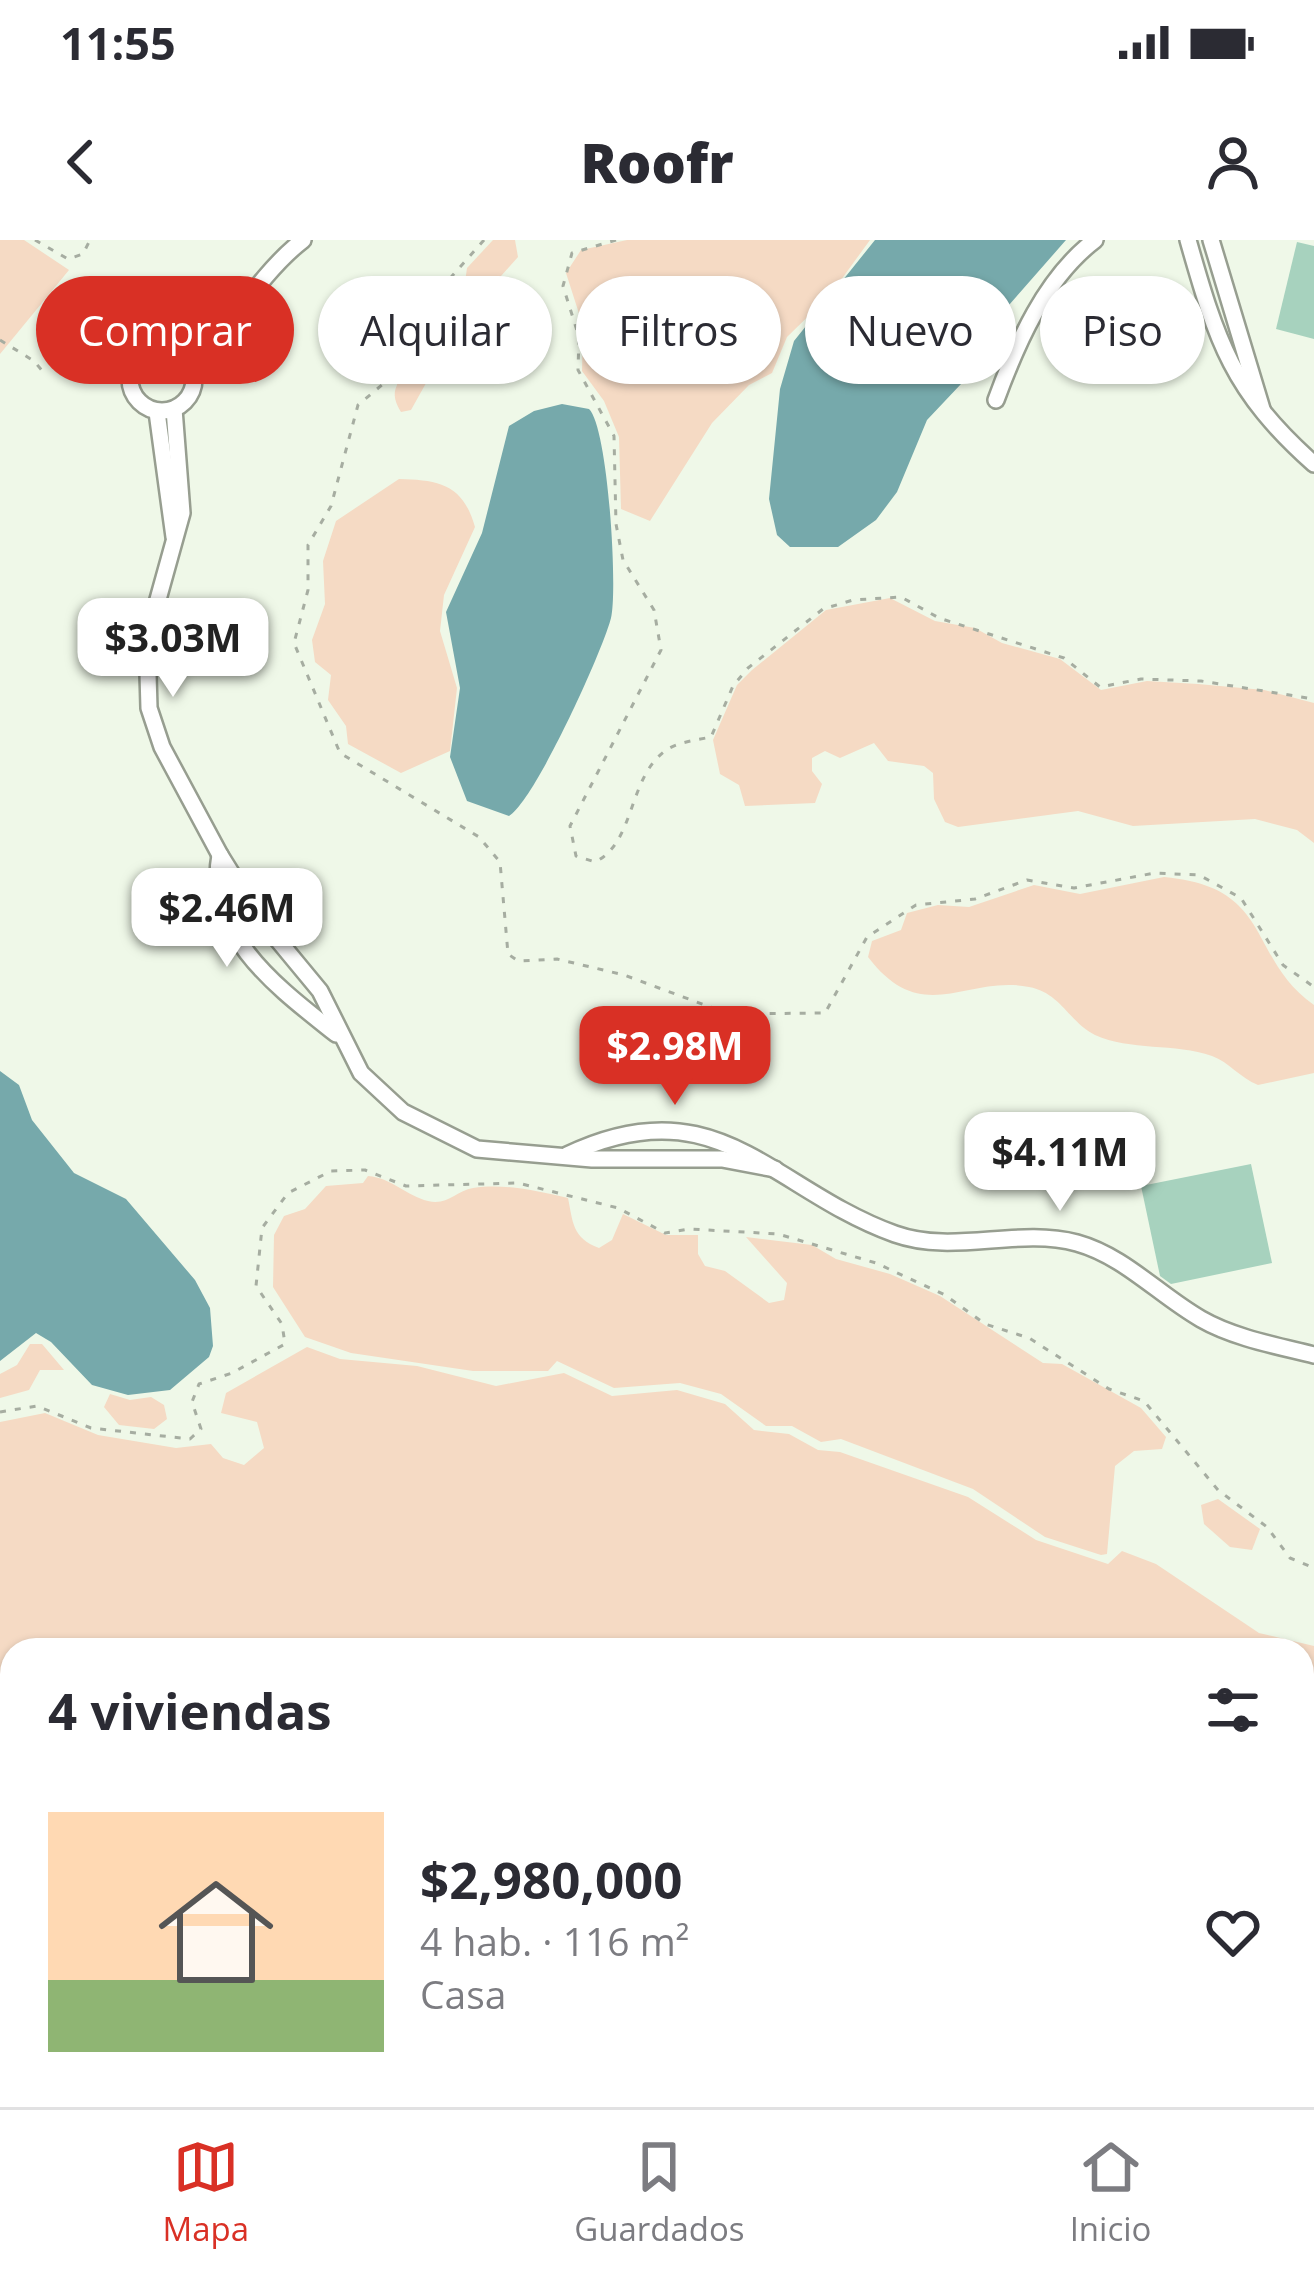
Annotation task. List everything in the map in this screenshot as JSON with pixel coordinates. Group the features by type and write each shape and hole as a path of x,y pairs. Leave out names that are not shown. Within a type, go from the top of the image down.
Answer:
{"street":[{"path":"267,276 303,240"},
{"path":"996,400 1021,339 1052,287 1095,240"},
{"path":"1188,240 1227,362 1246,395 1314,464"},
{"path":"1211,240 1262,409"},
{"path":"136,384 136,399 165,410"},
{"path":"165,410 188,397 188,384"},
{"path":"165,410 174,537 149,623 146,690 162,747 220,855 320,991 337,1035"},
{"path":"220,855 218,876 228,916 256,964 337,1035 379,1092 439,1134 492,1152 722,1159 775,1169 867,1222 918,1241 1057,1239 1093,1248 1215,1327 1314,1355"},
{"path":"256,964 279,941"}],"path":[{"path":"35,240 68,259 83,254 90,240"},
{"path":"484,240 452,277 407,364 358,405 331,506 308,545 308,590 294,643 340,753 479,837 500,862 508,954 518,961 557,959 624,975 729,1015 825,1013 867,937 916,905 975,899 1027,880 1074,888 1176,872 1215,881 1241,898 1283,965 1314,987"},
{"path":"616,240 572,253 563,286 580,337 578,370 614,436 616,524 623,560 654,610 661,650 570,826 576,856 595,862 612,851 630,803 662,754 711,736 733,686 748,668 823,609 854,599 901,597 939,618 1064,658 1100,687 1141,679 1202,681 1314,699"},
{"path":"0,340 36,364"},
{"path":"0,1412 37,1406 91,1428 190,1439 201,1429 192,1402 199,1384 232,1373 285,1344 282,1324 256,1286 254,1272 262,1228 289,1193 331,1171 348,1168 406,1186 518,1183 618,1208 665,1234 689,1229 797,1239 875,1263 946,1295 985,1324 1029,1338 1109,1389 1144,1401 1218,1490 1267,1527 1291,1558 1314,1568"}],"shaded area":[{"path":"0,240 24,240 69,270 64,276 36,276 36,310 0,354"},
{"path":"493,240 515,240 518,257 501,276 466,276 467,268"},
{"path":"627,240 870,240 844,276 805,276 805,319 787,337 781,351 781,276 576,276 576,304 566,273 581,250"},
{"path":"426,384 411,410 401,412 395,399 397,385"},
{"path":"592,384 751,384 712,423 650,521 621,509 619,437"},
{"path":"399,479 448,487 464,502 475,527 444,595 440,631 457,688 450,751 401,773 348,744 346,726 328,700 331,675 315,662 312,640 325,604 323,561 336,521"},
{"path":"890,598 935,621 975,628 1002,643 1060,659 1101,690 1147,681 1198,684 1264,690 1314,703 1314,843 1297,830 1255,819 1133,826 1078,811 958,827 945,822 934,799 933,773 924,766 888,761 874,743 840,758 825,751 812,758 812,771 822,784 815,803 745,806 739,785 720,774 713,740 737,685 826,610"},
{"path":"1164,877 1200,883 1225,894 1242,909 1277,966 1314,1005 1314,1073 1258,1085 1212,1056 1095,1035 1040,990 1006,985 926,995 888,978 868,957 872,941 901,930 907,913 938,905 969,907 1034,885 1080,894"},
{"path":"368,1176 435,1202 485,1187 520,1188 568,1198 579,1234 599,1248 612,1240 623,1214 666,1235 698,1235 698,1254 705,1266 725,1271 769,1303 784,1300 787,1283 746,1237 812,1245 836,1259 890,1274 940,1296 1043,1363 1062,1364 1141,1408 1166,1437 1162,1449 1134,1451 1115,1466 1107,1554 1101,1555 1045,1537 973,1489 841,1439 821,1442 792,1426 766,1426 721,1394 680,1383 614,1388 557,1361 548,1371 473,1371 351,1353 305,1337 273,1287 274,1235 284,1216 305,1209 326,1186 363,1183"},
{"path":"30,1344 42,1344 64,1370 40,1370 29,1390 0,1398 0,1374 17,1365"},
{"path":"307,1347 340,1359 417,1366 496,1386 564,1373 612,1396 677,1390 725,1404 754,1430 789,1434 818,1450 840,1452 968,1497 1036,1540 1108,1564 1122,1551 1156,1564 1259,1633 1280,1638 0,1638 0,1422 45,1413 98,1435 176,1448 211,1444 223,1458 244,1465 264,1448 257,1422 221,1413 226,1393"},
{"path":"110,1394 130,1400 151,1397 164,1405 167,1419 154,1429 119,1425 104,1407"},
{"path":"1218,1499 1260,1529 1252,1550 1230,1547 1204,1524 1201,1505"}],"water":[{"path":"875,240 1066,240 1016,297 1016,276 846,276"},
{"path":"805,327 805,384 961,384 927,420 897,492 876,520 838,547 790,547 777,535 769,499 780,389 794,341"},
{"path":"562,404 589,409 596,422 612,544 611,618 550,756 509,816 467,801 450,757 460,688 446,612 482,533 509,426 534,411"},
{"path":"0,1071 19,1085 32,1120 74,1173 126,1199 195,1280 210,1308 213,1346 209,1357 170,1390 128,1395 92,1385 51,1342 36,1333 0,1361"}],"building":[{"path":"1297,242 1314,246 1314,339 1276,329"},
{"path":"1251,1164 1272,1263 1171,1284 1160,1276 1141,1186"}]}
